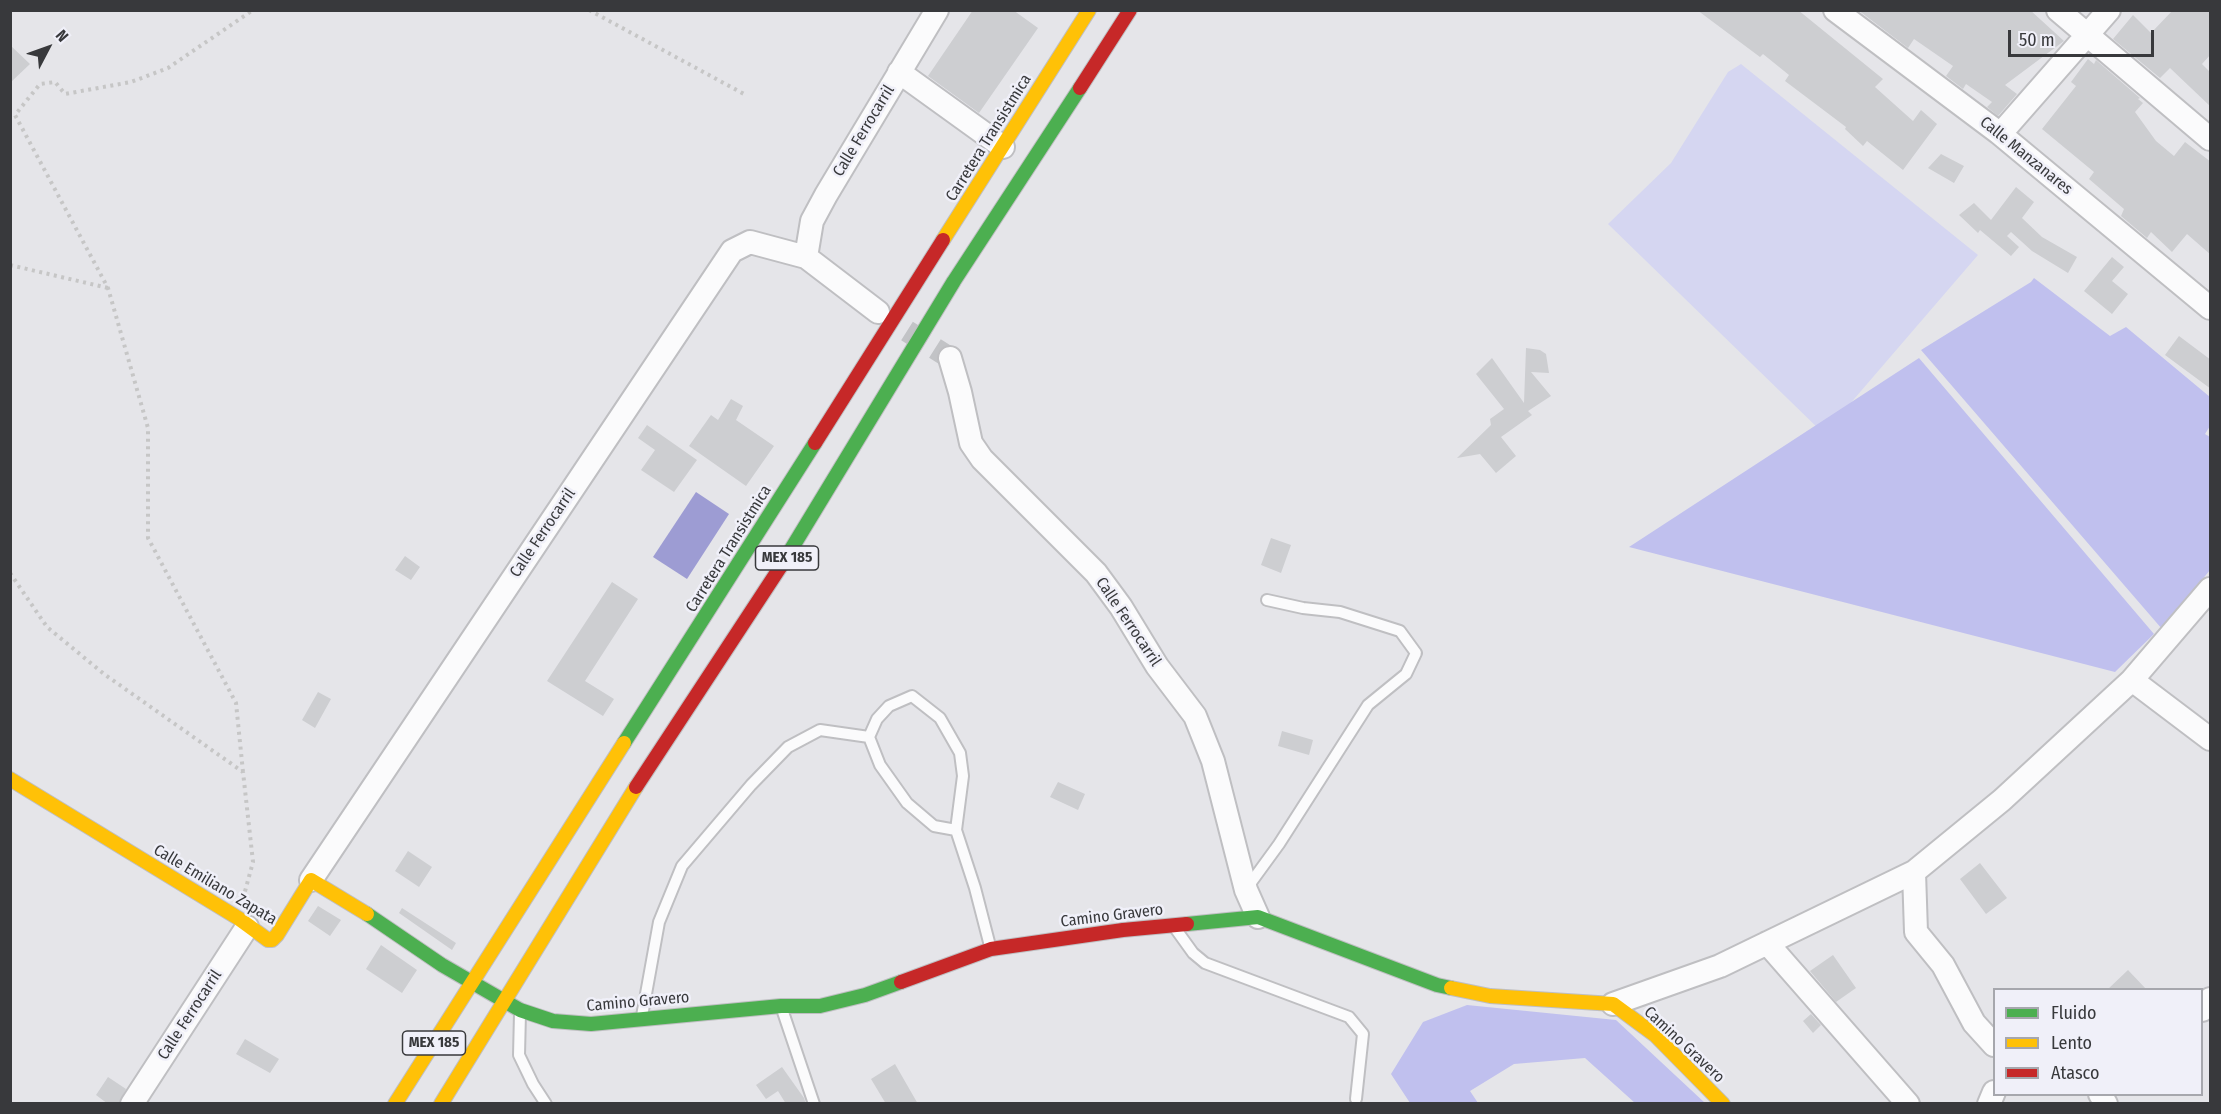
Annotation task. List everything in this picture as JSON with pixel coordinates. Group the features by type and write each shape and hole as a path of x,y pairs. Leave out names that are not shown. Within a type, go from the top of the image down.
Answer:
{"main road":[{"name":"Carretera Transistmica","path":"396,1104 1089,10"},
{"name":"MEX 185","path":"441,1104 660,748 796,544 954,281 1130,10"},
{"name":"Calle Emiliano Zapata","path":"10,779 268,940 272,940 311,880"},
{"path":"531,916 561,866 566,853 568,834"},
{"path":"311,880 472,982 472,1011"},
{"name":"Camino Gravero","path":"472,982 520,1010 553,1021 591,1024 781,1006 820,1006 865,995 991,949 1122,930 1258,917 1437,985 1490,996 1613,1004 1655,1035 1723,1104"},
{"path":"502,978 505,1001"},
{"path":"426,1104 438,1083"}],"street":[{"name":"Calle Ferrocarril","path":"806,257 812,221 937,10"},
{"name":"Calle Manzanares","path":"1835,10 1999,133 2211,308"},
{"path":"2058,10 2211,140"},
{"path":"1999,133 2109,10"},
{"path":"899,72 1004,147"},
{"name":"Calle Ferrocarril","path":"311,880 732,251 750,242 806,257 878,312"},
{"name":"Calle Ferrocarril","path":"950,358 971,443 982,459 1096,573 1121,607 1156,666 1195,716 1213,761 1246,890 1258,917"},
{"path":"1613,1004 1720,966 1914,872 2002,800 2132,680 2211,589"},
{"path":"2132,680 2211,739"},
{"path":"1914,872 1916,932 1943,965 1974,1023 1993,1044"},
{"name":"Calle Ferrocarril","path":"132,1104 243,923"},
{"path":"1767,943 1908,1104"}],"lane":[{"path":"1246,890 1279,844 1368,705 1406,674 1416,653 1400,631 1340,612 1303,608 1267,600"},
{"path":"956,830 934,826 907,803 880,765 870,737 877,719 889,706 912,696 940,718 960,753 963,776 956,830 975,888 991,949"},
{"path":"641,1019 659,922 682,866 788,747 820,730 870,737"},
{"path":"1173,925 1193,953 1205,963 1349,1017 1363,1034 1356,1099"},
{"path":"781,1006 814,1104"},
{"path":"520,1010 519,1055 546,1104"}],"path":[{"path":"243,923 253,862 236,703 148,538 148,428 108,288 15,115 40,84 55,82 65,94 131,82 168,69 253,10"},
{"path":"589,10 744,94"},
{"path":"10,265 108,288"},
{"path":"10,573 47,627 104,674 243,772"}],"shaded area":[{"path":"1741,64 1978,255 1824,434 1608,224 1671,163 1728,72"},
{"path":"2034,278 2110,336 2126,327 2210,397 2210,426 2205,434 2210,437 2210,570 2162,629 1921,350"},
{"path":"1919,358 2154,634 2115,672 1629,547"},
{"path":"696,492 729,514 687,579 653,557"},
{"path":"1467,1005 1616,1020 1705,1103 1635,1103 1585,1058 1514,1064 1470,1091 1478,1103 1410,1103 1391,1074 1423,1022"}],"building":[{"path":"973,10 1013,10 1038,28 979,113 928,76"},
{"path":"1697,10 1798,10 1883,79 1875,87 1913,121 1921,110 1937,124 1903,170 1867,141 1863,146 1845,129 1846,127 1785,81 1789,75 1763,54 1760,57"},
{"path":"1858,10 2030,10 2064,41 2005,85 2017,94 1998,116 1987,107 1992,102 1966,84 1963,89 1946,76 1953,66 1914,39 1908,48"},
{"path":"2173,10 2211,10 2211,54 2202,64 2211,73 2211,107 2170,68 2160,78 2113,39 2133,15 2151,33"},
{"path":"10,45 30,64 10,83"},
{"path":"2088,59 2094,64 2096,60 2140,98 2138,99 2143,103 2135,112 2156,141 2174,156 2185,142 2211,162 2211,255 2187,234 2172,252 2151,232 2147,238 2121,216 2124,209 2089,179 2094,172 2042,129 2076,86 2071,82"},
{"path":"1941,154 1964,166 1954,183 1928,168"},
{"path":"2016,187 2034,202 2022,218 2042,237 2077,257 2068,273 2032,251 2011,232 2007,236 2019,247 2011,256 1980,230 1978,233 1959,215 1974,203 1991,220"},
{"path":"2112,257 2124,267 2112,281 2128,294 2112,314 2084,291"},
{"path":"2179,336 2211,360 2211,389 2165,355"},
{"path":"1526,348 1540,350 1546,354 1549,373 1531,372 1551,396 1528,411 1532,415 1501,437 1516,456 1496,473 1480,454 1457,458 1491,425 1490,419 1504,409 1476,374 1492,358 1524,403"},
{"path":"731,399 743,406 736,420 774,446 746,486 689,446 711,415 718,420"},
{"path":"647,425 697,460 674,492 641,470 655,450 638,438"},
{"path":"1271,538 1291,545 1281,573 1261,565"},
{"path":"405,556 420,567 411,580 395,570"},
{"path":"612,582 638,599 585,681 614,699 603,716 547,681"},
{"path":"318,692 331,699 315,728 302,720"},
{"path":"1282,731 1313,740 1309,755 1278,746"},
{"path":"1058,782 1085,794 1078,810 1050,797"},
{"path":"408,851 432,867 419,887 395,871"},
{"path":"1980,863 2007,898 1986,914 1960,879"},
{"path":"318,906 341,920 330,936 308,921"},
{"path":"402,908 456,943 452,950 399,913"},
{"path":"381,945 417,970 402,993 366,969"},
{"path":"1833,955 1856,988 1836,1002 1810,971"},
{"path":"2128,970 2145,988 2109,988"},
{"path":"1811,1014 1821,1025 1813,1033 1803,1021"},
{"path":"245,1039 279,1059 270,1073 236,1054"},
{"path":"895,1064 918,1104 886,1104 871,1079"},
{"path":"782,1067 806,1104 786,1104 778,1091 766,1099 756,1085"},
{"path":"108,1077 126,1089 119,1104 108,1104 96,1095"}],"tunnel":[{"path":"907,331 950,358"}],"traffic: fast":[{"path":"781,566 954,281 1080,88"},
{"path":"624,743 815,443"},
{"path":"367,914 442,965 520,1010 553,1021 591,1024 781,1006 820,1006 865,995 901,982"},
{"path":"1187,924 1258,917 1437,985 1451,988"}],"traffic: slow":[{"path":"943,240 1089,10"},
{"path":"395,1104 624,743"},
{"path":"10,779 238,918 268,940 272,940 277,935 311,880 367,914"},
{"path":"441,1104 636,787"},
{"path":"1451,988 1490,996 1613,1004 1655,1035 1723,1104"}],"traffic: jam":[{"path":"1080,88 1130,10"},
{"path":"815,443 943,240"},
{"path":"636,787 781,566"},
{"path":"901,982 991,949 1123,930 1187,924"}]}
